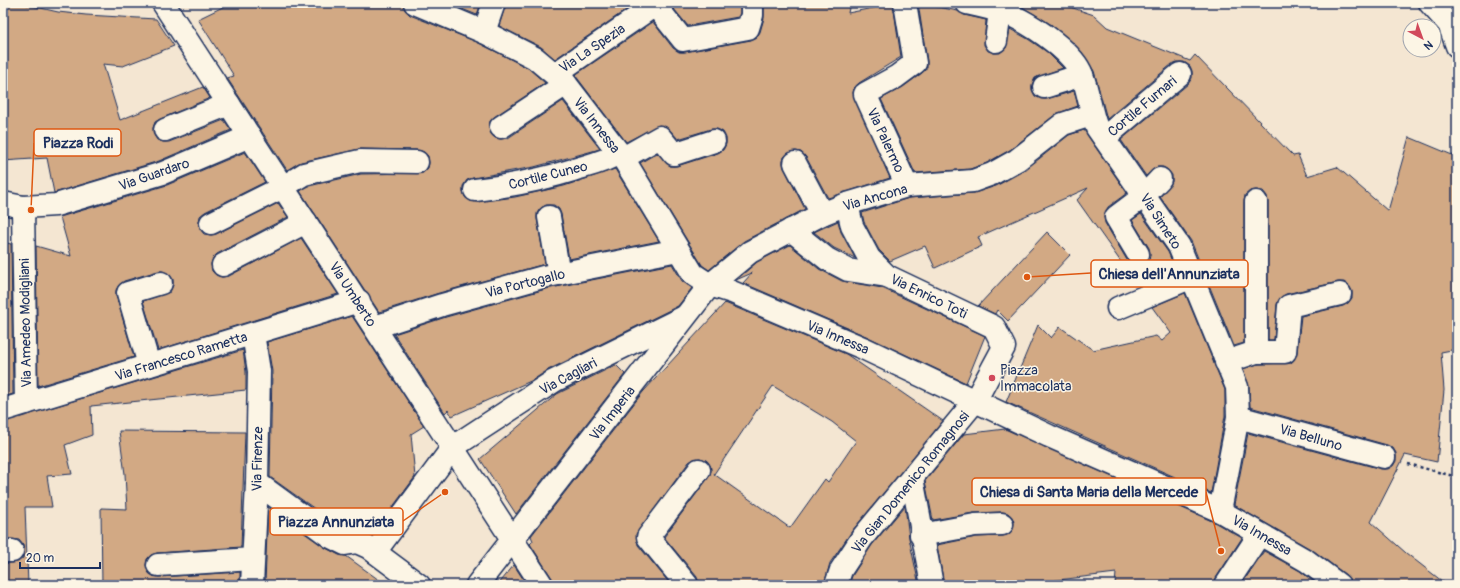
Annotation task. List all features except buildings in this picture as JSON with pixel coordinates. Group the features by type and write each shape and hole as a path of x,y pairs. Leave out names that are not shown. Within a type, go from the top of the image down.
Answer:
{"street":[{"name":"Via Umberto","path":"163,3 542,585"},
{"name":"Via Innessa","path":"415,3 484,32 535,58 560,79 621,155 693,274 710,285 732,292 863,348 1049,436 1220,511 1306,561 1339,585"},
{"path":"484,32 494,3"},
{"name":"Via La Spezia","path":"560,79 655,5 683,40 748,28 752,15 752,3"},
{"name":"Via Palermo","path":"905,3 915,63 896,77 864,94 907,186"},
{"name":"Via Simeto","path":"967,3 1016,18 1062,48 1074,60 1082,75 1091,115 1104,138 1179,246 1237,387 1238,417 1220,511"},
{"path":"1430,3 1449,24 1457,46"},
{"path":"996,41 1000,12"},
{"name":"Cortile Furnari","path":"1104,138 1180,74"},
{"path":"1044,87 1082,75"},
{"path":"501,127 560,79"},
{"path":"165,130 229,104"},
{"name":"Via Ancona","path":"710,285 750,252 822,214 847,204 907,186 973,180 992,174 1017,160 1063,124 1091,115"},
{"name":"Via Guardaro","path":"13,205 56,205 163,173 250,136"},
{"name":"Cortile Cuneo","path":"474,190 511,186 551,176 621,155 660,137 674,154 714,141"},
{"path":"211,223 304,174 360,161 417,162"},
{"path":"795,163 822,214"},
{"path":"1138,254 1116,217 1144,196 1160,179"},
{"path":"1256,202 1256,352"},
{"name":"Via Enrico Toti","path":"847,204 852,226 869,258 887,276 994,327 999,336"},
{"name":"Via Amedeo Modigliani","path":"13,205 24,243 26,403"},
{"path":"549,217 559,274"},
{"path":"223,265 306,222"},
{"path":"791,230 827,259 848,270 887,276"},
{"name":"Via Portogallo","path":"375,327 442,305 559,274 678,250"},
{"path":"1118,308 1192,277"},
{"path":"149,365 128,294 161,283"},
{"name":"Via Imperia","path":"477,585 689,315 710,285"},
{"path":"1226,362 1256,352 1285,352 1289,306 1340,294"},
{"name":"Via Francesco Rametta","path":"3,410 359,302"},
{"name":"Via Cagliari","path":"453,447 554,381 689,315"},
{"name":"Via Firenze","path":"252,585 257,482 259,371 253,334"},
{"name":"Via Gian Domenico Romagnosi","path":"836,585 841,570 862,538 975,401 1004,347 999,336"},
{"name":"Via Belluno","path":"1238,417 1384,457"},
{"path":"375,552 453,447"},
{"path":"687,585 648,537 698,470"},
{"path":"912,478 921,535 932,585"},
{"path":"257,482 330,537 346,544 357,542 375,552 419,585"},
{"path":"921,535 975,525 1002,524"},
{"path":"1226,585 1259,535"},
{"path":"158,565 253,559"}],"path":[{"path":"1384,457 1457,477"}],"place":[{"name":"Piazza Rodi","path":"31,210"},
{"name":"Chiesa dell'Annunziata","path":"1027,277"},
{"name":"Piazza Immacolata","path":"992,378"},
{"name":"Piazza Annunziata","path":"445,492"},
{"name":"Chiesa di Santa Maria della Mercede","path":"1221,551"}]}
